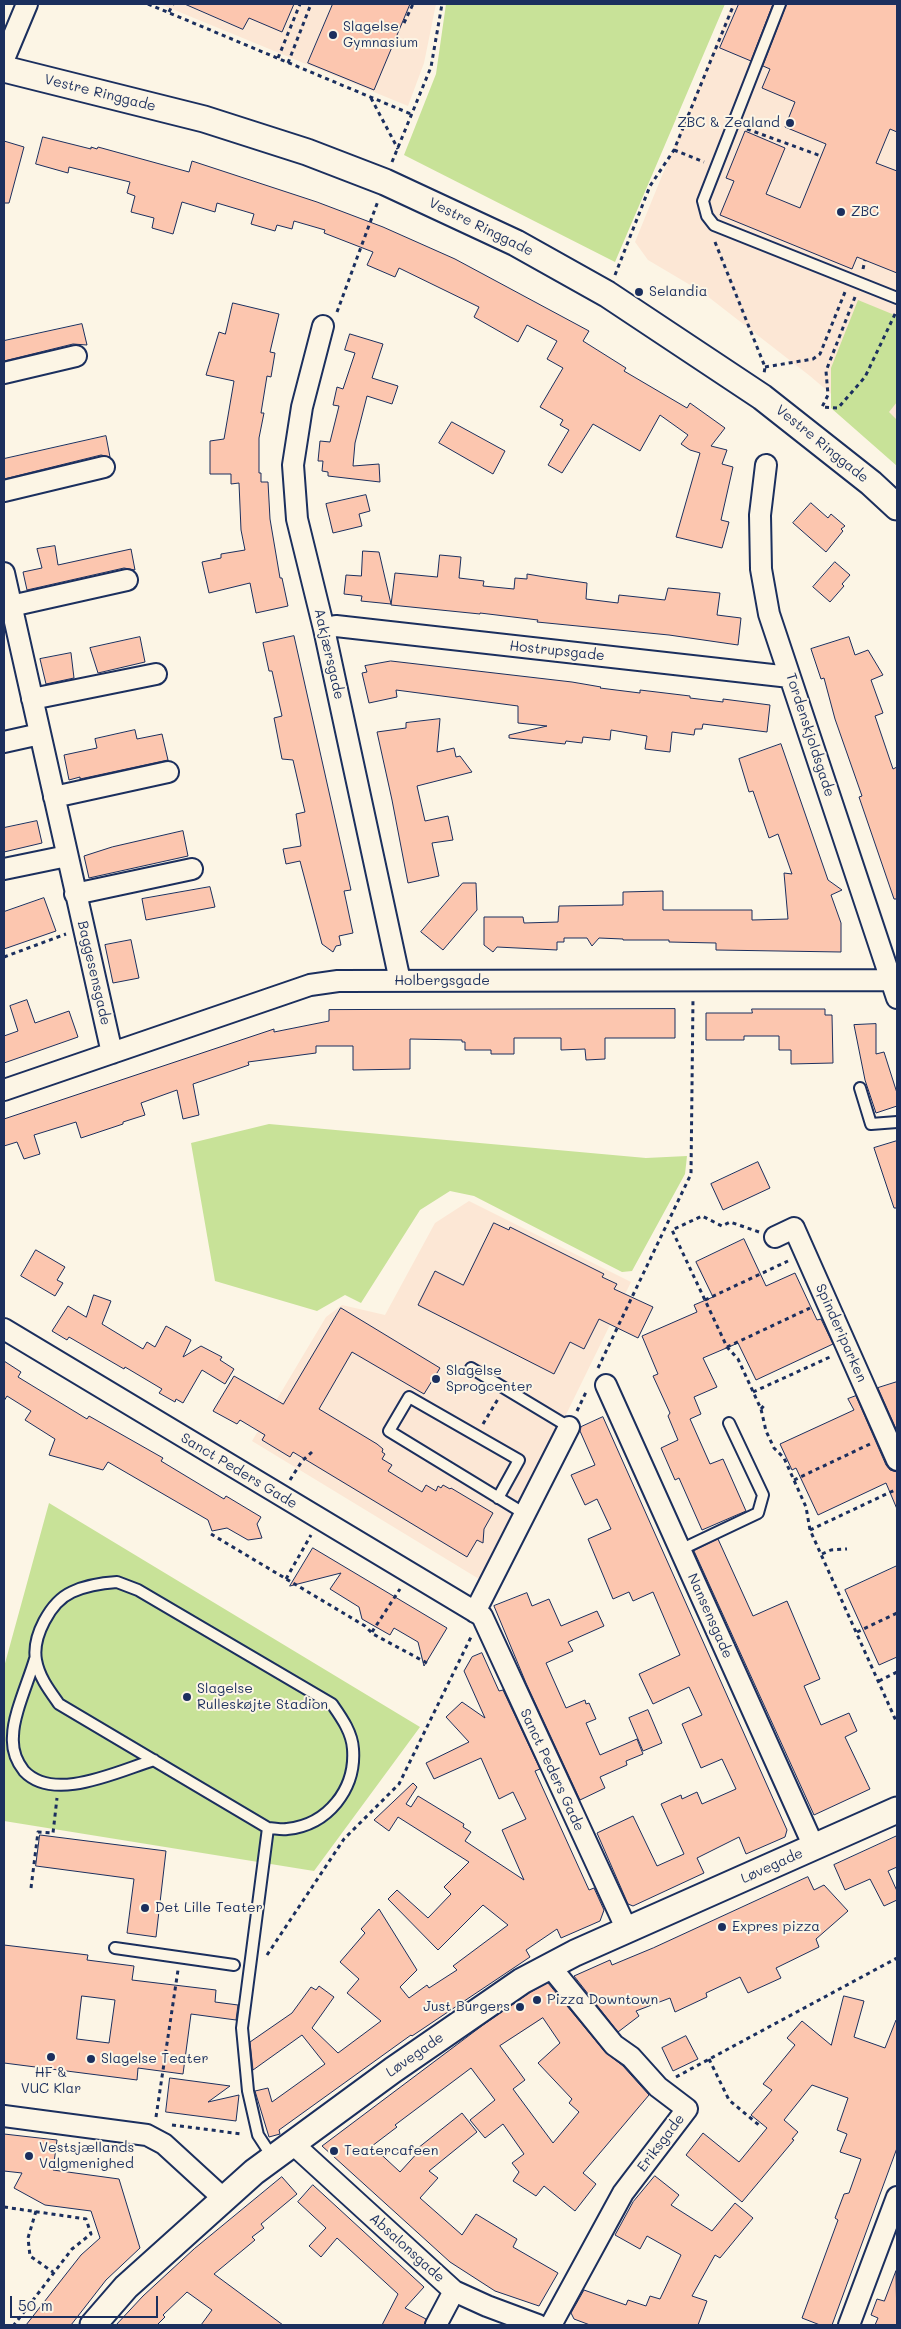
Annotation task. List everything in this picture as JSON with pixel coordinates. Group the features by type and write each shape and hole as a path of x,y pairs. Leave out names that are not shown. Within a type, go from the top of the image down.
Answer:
{"street":[{"path":"4,59 27,4"},
{"name":"Vestre Ringgade","path":"4,69 204,119 307,152 385,182 516,243 607,294 762,397 864,478 897,508"},
{"name":"Aakjærsgade","path":"323,326 302,407 293,465 297,519 324,629 400,982"},
{"path":"4,373 76,356"},
{"name":"Tordenskjoldsgade","path":"766,466 760,515 761,569 769,614 895,986"},
{"path":"4,490 104,467"},
{"name":"Baggesensgade","path":"4,573 9,610 32,699 112,1053"},
{"path":"9,610 127,580"},
{"name":"Hostrupsgade","path":"324,629 336,626 790,677"},
{"path":"32,699 156,674"},
{"path":"4,742 40,734"},
{"path":"54,797 168,772"},
{"path":"4,869 67,856"},
{"path":"75,894 192,869"},
{"name":"Holbergsgade","path":"4,1090 310,985 338,981 693,980 895,986"},
{"name":"Spinderiparken","path":"774,1237 794,1228 897,1460"},
{"name":"Sanct Peders Gade","path":"4,1329 478,1614 626,1930"},
{"name":"Nansensgade","path":"597,1381 680,1550 814,1847"},
{"path":"478,1614 524,1514 569,1427"},
{"name":"Løvegade","path":"93,2325 126,2287 272,2158 494,1999 549,1965 897,1810"},
{"name":"Eriksgade","path":"549,1965 614,2045 630,2057 658,2087 687,2109 622,2193 551,2325"},
{"path":"4,2116 151,2129 164,2144 224,2199"},
{"name":"Absalonsgade","path":"292,2143 454,2291 487,2306 538,2325"},
{"path":"849,2325 897,2196"},
{"path":"436,2325 454,2291"}],"lane":[{"path":"780,4 703,201 707,216 714,224 897,298"},
{"path":"860,1088 871,1124 897,1122"},
{"path":"471,1368 569,1427"},
{"path":"498,1498 518,1460 409,1397 389,1431 524,1514"},
{"path":"680,1550 758,1514 763,1495 730,1423"},
{"path":"36,1659 44,1684 59,1704 154,1760 268,1828 286,1830 310,1823 328,1812 344,1794 352,1773 353,1748 346,1724 332,1704 138,1590 117,1582 95,1584 70,1593 52,1609 38,1635 36,1659 14,1726 13,1744 17,1761 28,1774 45,1784 58,1786 73,1785 154,1760"},
{"path":"268,1828 242,2028 248,2091 258,2136 272,2158"},
{"path":"115,1948 234,1965"}],"path":[{"path":"148,4 411,114"},
{"path":"169,12 173,4"},
{"path":"278,58 300,4"},
{"path":"288,62 312,4"},
{"path":"404,23 413,4"},
{"path":"323,326 335,317 411,114 431,66 442,4"},
{"path":"607,294 650,186 674,150 734,4"},
{"path":"370,97 398,149"},
{"path":"733,124 821,156"},
{"path":"674,150 716,167"},
{"path":"714,224 714,238 765,367 762,397"},
{"path":"765,367 813,359 820,354 850,279 865,260 860,283 826,370 828,395 822,407 838,408 865,377 897,310"},
{"path":"4,957 83,927"},
{"path":"569,1427 597,1381 668,1221 691,1174 693,980"},
{"path":"672,1230 702,1216 722,1226 730,1222 774,1237"},
{"path":"668,1221 727,1347 738,1359 754,1392 766,1431 774,1448 784,1458 794,1480 806,1508 810,1530 897,1723"},
{"path":"705,1300 806,1253"},
{"path":"727,1347 827,1301"},
{"path":"754,1392 848,1348"},
{"path":"476,1435 505,1388"},
{"path":"761,1410 766,1403"},
{"path":"794,1480 887,1436"},
{"path":"280,1495 302,1461 312,1452"},
{"path":"810,1530 897,1489"},
{"path":"286,1579 320,1519"},
{"path":"211,1534 372,1632 427,1663"},
{"path":"822,1554 831,1550 847,1549"},
{"path":"372,1632 410,1573"},
{"path":"857,1632 897,1613"},
{"path":"247,1984 344,1839 399,1784 478,1614"},
{"path":"879,1681 897,1672"},
{"path":"31,1888 38,1832 53,1833 58,1786"},
{"path":"180,1957 151,2129 258,2136"},
{"path":"658,2087 897,1958"},
{"path":"709,2059 729,2100 760,2126"},
{"path":"4,2207 86,2219 91,2234 72,2249 14,2325"},
{"path":"36,2211 28,2238 30,2256 53,2272"}],"shaded area":[{"name":"Slagelse Gymnasium","path":"160,4 436,4 424,63 408,106"},
{"name":"ZBC & Zealand","path":"732,4 897,4 897,450 810,376 702,292 648,260 635,242"},
{"name":"Slagelse Sprogcenter","path":"469,1201 631,1282 484,1582 252,1441 326,1317 342,1305 385,1315 435,1223"}],"green space":[{"path":"446,4 725,4 615,262 404,155 436,74"},
{"path":"858,300 897,316 897,402 889,412 897,420 897,466 831,408 831,368"},
{"path":"269,1124 646,1158 687,1156 685,1174 632,1271 622,1272 474,1196 450,1191 420,1210 361,1303 345,1295 317,1311 215,1281 191,1143"},
{"name":"Slagelse Rulleskøjte Stadion","path":"49,1503 420,1727 314,1871 4,1821 4,1667"}],"building":[{"path":"185,4 294,4 282,32 249,18 243,29"},
{"path":"333,4 410,4 374,90 308,63"},
{"path":"739,4 773,4 751,61 720,48"},
{"path":"787,4 897,4 897,132 890,129 876,163 897,171 897,273 857,257 852,269 720,215 734,181 726,178 745,131 785,148 766,194 800,208 826,144 785,127 795,102 762,88 770,69 763,66"},
{"path":"43,137 91,149 91,147 97,149 98,147 189,172 192,161 317,202 383,227 455,259 589,331 583,341 626,368 624,371 687,408 690,403 725,428 711,446 727,450 722,464 733,467 721,520 729,522 722,548 676,537 700,453 690,450 681,444 688,435 660,415 640,451 593,424 562,473 548,465 569,430 560,425 563,420 540,407 563,368 547,359 557,341 527,325 518,342 474,317 479,307 399,268 395,277 367,265 373,252 324,233 325,230 294,221 292,229 277,225 275,231 251,224 254,214 217,203 215,212 182,202 173,234 152,228 154,218 131,212 135,196 127,193 130,182 69,167 68,173 36,164"},
{"path":"4,141 24,147 9,203 4,203"},
{"path":"233,303 279,314 270,352 275,353 271,377 267,376 261,413 264,413 259,438 259,473 261,473 261,482 268,482 270,519 280,578 282,578 288,606 256,613 250,583 209,593 202,562 221,558 221,554 245,550 241,530 239,483 231,484 231,474 210,474 210,441 224,439 234,381 206,375 219,332 225,334"},
{"path":"82,324 87,345 73,344 4,361 4,341"},
{"path":"350,334 383,344 372,378 398,386 392,404 367,396 355,443 353,466 379,464 380,482 328,476 328,472 322,471 323,461 318,461 320,441 330,442 339,406 333,405 337,387 343,389 355,353 345,350"},
{"path":"452,422 505,451 493,474 439,443"},
{"path":"106,436 110,457 101,455 4,479 4,459"},
{"path":"366,495 370,511 359,514 362,526 333,533 326,504"},
{"path":"811,503 828,518 831,514 845,526 826,552 793,523"},
{"path":"55,546 58,565 131,549 135,570 124,568 27,590 23,572 42,568 37,549"},
{"path":"363,551 379,552 391,604 361,601 362,596 344,594 346,575 361,576"},
{"path":"440,555 461,557 459,578 484,581 483,586 514,589 515,578 527,579 527,574 587,583 586,599 618,603 619,595 665,600 668,588 720,593 717,615 741,618 738,645 669,635 537,622 538,620 480,613 391,605 395,573 437,577"},
{"path":"835,562 850,575 842,584 844,586 830,602 813,587"},
{"path":"294,636 351,890 344,891 353,933 339,936 341,945 336,946 333,952 322,944 300,861 286,864 283,849 301,846 296,814 305,812 293,760 282,759 274,718 282,716 272,671 269,671 263,643"},
{"path":"140,637 145,662 98,673 90,648"},
{"path":"849,637 855,655 868,650 883,675 871,680 883,713 875,716 893,769 897,767 897,899 894,899 859,797 862,796 835,719 824,678 821,679 811,649"},
{"path":"71,653 74,678 46,684 40,659"},
{"path":"391,661 572,682 640,693 640,690 723,702 723,699 770,705 767,732 703,724 702,729 695,729 694,735 672,732 670,752 645,749 647,736 611,730 610,740 583,737 582,743 566,741 565,744 509,738 509,735 547,726 518,723 518,706 396,690 397,697 369,703 362,673 367,672 365,666"},
{"path":"440,719 437,752 454,748 456,757 460,756 472,772 417,786 425,821 448,816 453,840 432,843 439,876 408,883 377,732 406,728 406,723"},
{"path":"135,730 137,739 162,734 168,760 69,780 64,755 97,748 95,739"},
{"path":"781,744 828,880 842,890 831,895 841,923 841,952 716,950 716,943 599,938 592,946 587,938 564,938 564,942 557,942 557,950 497,947 493,952 484,945 484,917 523,917 524,923 558,922 559,906 623,905 623,892 663,891 663,910 752,910 752,920 788,919 784,873 792,874 778,834 769,838 753,791 749,792 739,759"},
{"path":"37,821 42,843 4,852 4,828"},
{"path":"183,831 188,856 89,878 84,856 112,847"},
{"path":"463,883 476,883 477,910 443,950 421,932"},
{"path":"210,887 215,907 146,920 142,899"},
{"path":"44,898 56,931 4,949 4,912"},
{"path":"131,940 139,978 113,983 105,945"},
{"path":"27,1000 35,1023 69,1011 78,1037 4,1063 4,1036 18,1031 10,1006"},
{"path":"675,1009 675,1038 605,1038 605,1059 586,1060 585,1049 561,1050 561,1038 514,1038 514,1054 491,1054 491,1050 465,1050 465,1042 462,1042 462,1040 410,1039 410,1069 353,1070 353,1046 316,1046 316,1053 248,1062 249,1065 193,1084 199,1115 183,1119 177,1090 141,1103 145,1115 81,1138 76,1122 34,1135 40,1154 24,1159 17,1142 4,1146 4,1119 274,1029 274,1032 329,1021 329,1010"},
{"path":"752,1009 825,1009 825,1015 832,1015 833,1063 791,1064 791,1050 779,1050 779,1036 744,1036 744,1040 706,1040 706,1013 752,1013"},
{"path":"876,1024 876,1054 884,1052 897,1093 897,1106 876,1113 865,1080 854,1025"},
{"path":"897,1141 897,1208 894,1208 874,1148"},
{"path":"758,1162 770,1188 723,1210 711,1184"},
{"path":"494,1223 509,1230 510,1227 604,1274 602,1277 617,1284 614,1289 653,1307 638,1338 599,1319 584,1349 570,1342 554,1374 418,1305 435,1271 463,1285"},
{"path":"744,1239 766,1286 795,1273 817,1320 821,1319 833,1344 756,1380 738,1343 703,1358 717,1387 694,1397 701,1414 690,1419 710,1464 723,1459 746,1511 702,1530 679,1478 675,1480 661,1448 678,1440 668,1416 670,1413 653,1376 658,1374 642,1336 697,1312 694,1305 713,1297 696,1262"},
{"path":"36,1250 65,1267 57,1280 63,1283 55,1296 21,1276"},
{"path":"94,1295 111,1301 102,1324 143,1349 147,1342 155,1347 166,1326 191,1340 183,1357 201,1346 222,1357 220,1360 234,1369 225,1384 202,1370 183,1403 176,1399 175,1402 159,1393 162,1389 125,1367 124,1369 69,1337 67,1340 52,1331 68,1306 86,1317"},
{"path":"341,1308 440,1368 424,1394 352,1352 319,1409 377,1444 383,1449 382,1452 385,1454 382,1459 392,1465 388,1471 422,1492 426,1485 436,1491 438,1486 441,1488 443,1485 493,1513 484,1529 483,1543 477,1540 467,1557 293,1452 290,1457 262,1440 265,1435 240,1420 237,1424 213,1411 234,1376 283,1404"},
{"path":"4,1361 21,1372 18,1377 87,1419 89,1416 163,1458 161,1461 224,1499 226,1496 261,1517 257,1524 262,1538 248,1540 227,1528 212,1531 208,1520 108,1462 103,1470 49,1455 55,1439 25,1420 31,1411 7,1396 4,1401"},
{"path":"897,1382 897,1431 878,1388"},
{"path":"856,1396 886,1465 890,1470 897,1472 897,1509 886,1483 818,1515 796,1468 792,1470 780,1444 854,1410 848,1399"},
{"path":"603,1417 787,1830 785,1837 746,1854 739,1837 697,1858 704,1873 633,1906 628,1904 597,1833 633,1816 657,1866 684,1854 661,1804 681,1795 682,1799 697,1792 702,1804 736,1789 722,1759 701,1768 682,1724 702,1715 689,1687 653,1704 639,1674 680,1655 653,1592 633,1601 629,1592 613,1599 588,1539 611,1529 597,1499 585,1505 571,1475 595,1465 580,1431 581,1427"},
{"path":"718,1539 753,1616 787,1601 820,1679 804,1686 821,1725 849,1713 857,1731 845,1737 870,1789 814,1815 694,1551"},
{"path":"313,1548 447,1628 424,1666 418,1642 394,1628 390,1635 362,1619 359,1607 330,1589 341,1573 290,1586"},
{"path":"897,1566 897,1657 879,1665 845,1590"},
{"path":"527,1593 532,1606 549,1599 561,1626 597,1611 604,1626 568,1642 573,1651 546,1663 566,1708 585,1700 586,1704 589,1703 596,1719 586,1723 600,1755 637,1739 643,1754 626,1761 627,1765 600,1777 605,1788 580,1800 526,1683 494,1606"},
{"path":"482,1653 499,1691 503,1690 540,1769 535,1771 589,1890 594,1888 604,1910 600,1921 561,1938 557,1929 526,1950 530,1957 411,2035 279,2130 280,2134 269,2137 255,2091 268,2088 272,2102 325,2064 302,2035 253,2070 250,2042 292,2013 311,1987 316,1990 319,1986 334,1997 312,2028 338,2053 381,2021 347,1993 359,1979 340,1962 365,1933 361,1929 379,1909 417,1970 400,1987 409,1998 427,1985 429,1988 457,1970 453,1966 508,1925 483,1905 438,1950 388,1899 397,1890 428,1918 451,1894 444,1887 469,1862 398,1817 389,1831 374,1820 413,1783 417,1787 406,1804 411,1807 418,1796 464,1824 463,1827 471,1832 465,1841 524,1880 502,1830 526,1819 513,1792 499,1799 481,1758 434,1779 426,1763 469,1742 446,1717 462,1702 485,1718 464,1671 472,1657"},
{"path":"648,1710 662,1743 643,1751 629,1718"},
{"name":"Det Lille Teater","path":"40,1835 166,1851 156,1937 127,1933 134,1879 36,1866"},
{"path":"897,1836 897,1867 888,1871 897,1891 897,1900 884,1906 870,1879 845,1890 834,1865"},
{"path":"808,1877 814,1890 824,1885 848,1911 816,1939 819,1947 776,1968 781,1978 748,1993 740,1977 706,1993 707,1997 675,2012 670,1998 636,2011 639,2016 618,2032 574,1976 610,1960 612,1965 653,1948"},
{"path":"4,1945 88,1955 87,1960 134,1966 132,1980 216,1990 215,2002 238,2005 236,2020 191,2014 183,2074 138,2068 137,2080 4,2063","holes":["82,1996 115,2000 109,2043 77,2039"]},
{"path":"548,1983 605,2052 623,2066 649,2095 583,2173 596,2184 575,2211 544,2186 536,2196 513,2181 519,2172 512,2163 524,2154 503,2124 485,2138 470,2120 495,2100 471,2068 395,2125 397,2127 372,2146 400,2172 420,2150 418,2148 462,2113 477,2132 429,2171 438,2178 420,2198 462,2235 476,2214 517,2239 513,2247 558,2273 539,2306 495,2291 450,2262 322,2146 483,2025 529,1993","holes":["543,2018 560,2043 538,2063 572,2099 569,2103 579,2112 553,2143 513,2089 525,2080 500,2046"]},
{"path":"844,1996 864,2001 854,2037 885,2048 897,2020 897,2148 832,2325 820,2325 802,2318 838,2220 835,2218 844,2194 849,2193 861,2159 840,2152 847,2134 837,2130 848,2098 812,2085 784,2120 798,2132 792,2139 794,2140 742,2202 686,2155 703,2133 739,2162 767,2128 751,2115 772,2090 763,2084 795,2045 787,2038 802,2021 831,2045"},
{"path":"686,2036 698,2059 673,2071 662,2048"},
{"path":"170,2078 230,2086 208,2102 239,2095 236,2121 166,2112"},
{"path":"4,2134 57,2140 53,2170 119,2179 140,2248 106,2280 71,2325 26,2325 81,2255 100,2238 91,2211 45,2205 14,2188 22,2173 4,2171"},
{"path":"655,2176 679,2195 671,2205 712,2231 735,2203 753,2218 720,2258 715,2255 692,2296 707,2301 698,2325 590,2325 574,2319 571,2313 584,2290 626,2305 628,2300 646,2306 650,2296 660,2299 681,2255 647,2236 640,2249 615,2235 633,2202"},
{"path":"282,2177 297,2194 261,2224 264,2228 252,2237 255,2240 214,2274 283,2325 201,2325 212,2310 187,2292 163,2315 165,2317 157,2325 116,2325 143,2296 194,2249"},
{"path":"313,2185 424,2287 405,2308 426,2319 424,2325 382,2325 398,2294 337,2238 321,2257 309,2246 326,2228 298,2202"},
{"path":"896,2271 897,2325 875,2325 878,2318 871,2315 877,2299 884,2301"}],"place":[{"name":"Slagelse Gymnasium","path":"333,35"},
{"name":"ZBC & Zealand","path":"790,123"},
{"name":"ZBC","path":"841,212"},
{"name":"Selandia","path":"639,292"},
{"name":"Slagelse Sprogcenter","path":"436,1379"},
{"name":"Slagelse Rulleskøjte Stadion","path":"187,1697"},
{"name":"Det Lille Teater","path":"145,1908"},
{"name":"Expres pizza","path":"722,1927"},
{"name":"Pizza Downtown","path":"537,2000"},
{"name":"Just Burgers","path":"520,2007"},
{"name":"HF & VUC Klar","path":"51,2057"},
{"name":"Slagelse Teater","path":"91,2059"},
{"name":"Teatercafeen","path":"334,2151"},
{"name":"Vestsjællands Valgmenighed","path":"29,2156"}]}
